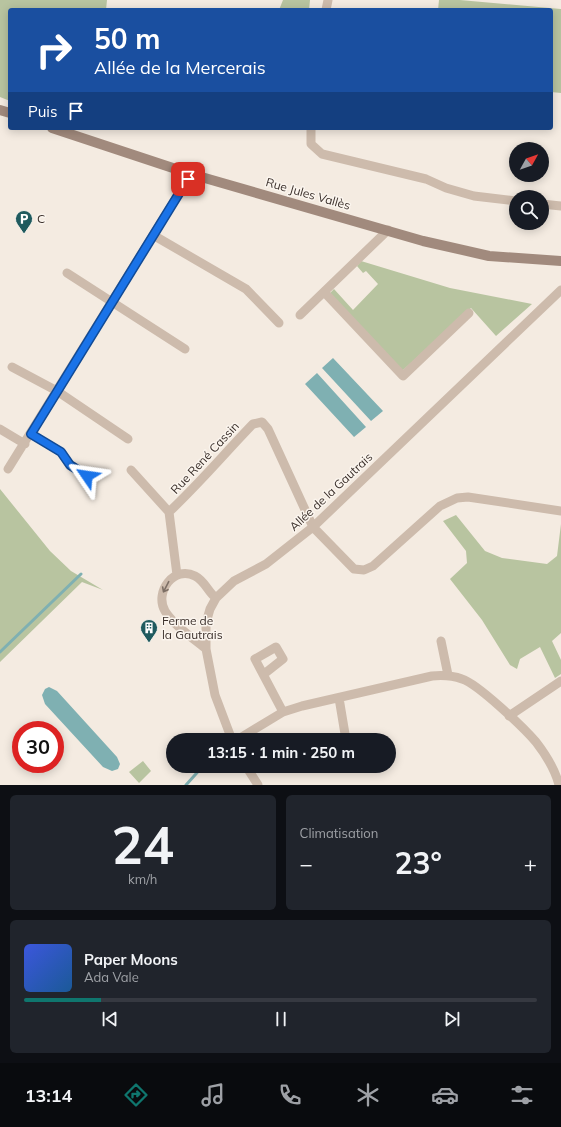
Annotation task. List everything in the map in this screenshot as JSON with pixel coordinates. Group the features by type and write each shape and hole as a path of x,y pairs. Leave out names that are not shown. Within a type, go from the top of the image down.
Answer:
{"street":[{"name":"Rue Jules Vallès","path":"58,130 191,174 423,241 488,256 561,261"},
{"path":"311,130 311,144 322,154 426,179 446,188 474,196 509,200"},
{"path":"8,470 191,174"},
{"path":"549,205 561,206"},
{"path":"300,315 388,230"},
{"path":"154,234 246,288 279,323"},
{"path":"67,273 184,349"},
{"name":"Allée de la Gautrais","path":"229,733 215,695 206,649 206,623 210,609 216,598 234,581 266,564 313,527 561,290"},
{"path":"324,292 403,376 469,313"},
{"path":"12,367 57,391 128,439"},
{"name":"Rue René Cassin","path":"169,512 195,488 208,471 253,424 262,422 268,429 313,527"},
{"path":"0,429 25,444"},
{"path":"31,434 61,452 70,465 87,476"},
{"name":"Rue René Cassin","path":"131,470 169,512 176,575"},
{"path":"313,527 354,569 364,570 380,560 440,506 457,498 468,497 561,511"},
{"path":"206,649 177,624 166,612 163,605 163,590 171,578 176,575 190,574 196,576 206,585 216,598"},
{"path":"441,641 448,675"},
{"path":"264,674 283,712"},
{"path":"248,733 283,712 432,676 448,675 463,679 475,686 535,741 549,762 559,785"},
{"path":"508,716 561,681"},
{"path":"339,698 345,733"},
{"path":"250,773 258,785"}],"green space":[{"path":"0,0 107,0 106,8 8,8 8,100 0,97"},
{"path":"283,0 310,0 309,8 280,8"},
{"path":"439,0 460,0 550,8 438,8"},
{"path":"553,8 561,9 561,93 553,92"},
{"path":"361,261 450,288 532,304 496,336 471,308 402,371 329,294 334,289 353,310 378,284 366,271 363,273 357,266"},
{"path":"0,489 50,551 71,571 103,590 82,582 0,662"},
{"path":"456,515 485,551 502,558 547,564 557,556 561,524 561,633 552,641 561,660 561,674 555,678 540,647 520,659 517,669 510,665 482,620 450,579 467,563 466,551 443,521"},
{"path":"143,761 151,771 139,783 129,772"}],"water":[{"path":"333,358 383,411 371,421 322,368"},
{"path":"317,373 366,427 354,437 305,384"},
{"path":"49,687 57,691 117,757 120,764 118,769 112,771 103,767 64,725 64,721 61,721 45,704 42,695 45,689"}],"waterway":[{"path":"0,652 81,574"},
{"path":"186,785 197,773"}],"place":[{"name":"C","path":"24,234"},
{"name":"Ferme de la Gautrais","path":"149,643"}],"route":[{"path":"87,476 70,465 61,452 31,434 188,179"}]}
